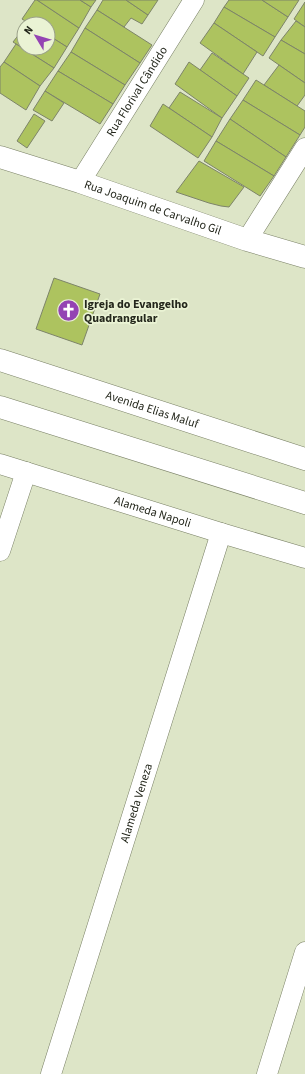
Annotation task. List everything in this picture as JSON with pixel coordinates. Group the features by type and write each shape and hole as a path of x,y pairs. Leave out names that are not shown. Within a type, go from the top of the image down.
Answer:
{"street":[{"name":"Rua Florival Cândido","path":"80,182 194,0"},
{"path":"247,240 305,148"},
{"name":"Rua Joaquim de Carvalho Gil","path":"0,157 80,182 247,240 305,257"},
{"name":"Avenida Elias Maluf","path":"0,360 305,459"},
{"path":"0,407 305,503"},
{"name":"Alameda Napoli","path":"0,464 305,558"},
{"path":"0,551 26,472"},
{"name":"Alameda Veneza","path":"51,1074 221,533"},
{"path":"267,1074 305,952"}],"building":[{"path":"35,0 37,0 79,28 67,47 56,40 56,16 24,16"},
{"path":"37,0 80,0 91,7 79,28"},
{"path":"80,0 96,0 91,7"},
{"path":"103,0 126,0 148,15 142,24 131,18 124,27 97,10"},
{"path":"126,0 158,0 148,15"},
{"path":"229,0 262,0 288,17 275,37 224,7"},
{"path":"262,0 299,0 288,17"},
{"path":"305,2 305,27 294,19"},
{"path":"224,7 275,37 263,56 214,23"},
{"path":"97,10 152,45 140,63 85,28"},
{"path":"296,21 305,27 305,54 281,40"},
{"path":"214,23 257,52 243,74 200,43"},
{"path":"85,28 140,63 125,85 71,52"},
{"path":"56,40 67,47 54,68 35,56 56,56"},
{"path":"281,40 305,54 305,83 269,58"},
{"path":"16,44 16,56 35,56 54,68 40,86 4,62"},
{"path":"71,52 125,85 113,104 58,71"},
{"path":"212,53 249,78 237,96 200,70"},
{"path":"4,62 40,86 26,110 0,93 0,67"},
{"path":"189,62 237,96 222,118 175,84"},
{"path":"279,65 305,83 305,95 297,106 264,85"},
{"path":"58,71 113,104 100,124 45,91"},
{"path":"256,80 305,111 305,127 300,135 243,100"},
{"path":"45,91 64,103 52,121 33,110"},
{"path":"180,92 222,118 212,137 169,108"},
{"path":"243,100 300,135 286,157 230,119"},
{"path":"163,104 212,137 198,158 150,126"},
{"path":"34,114 45,121 27,148 17,141"},
{"path":"230,119 286,157 274,176 216,141"},
{"path":"216,141 274,176 260,196 204,161"},
{"path":"199,161 244,187 229,207 209,203 176,192"},
{"name":"Igreja do Evangelho Quadrangular","path":"54,278 100,294 82,345 36,329"}],"place":[{"name":"Igreja do Evangelho Quadrangular","path":"68,311"}]}
